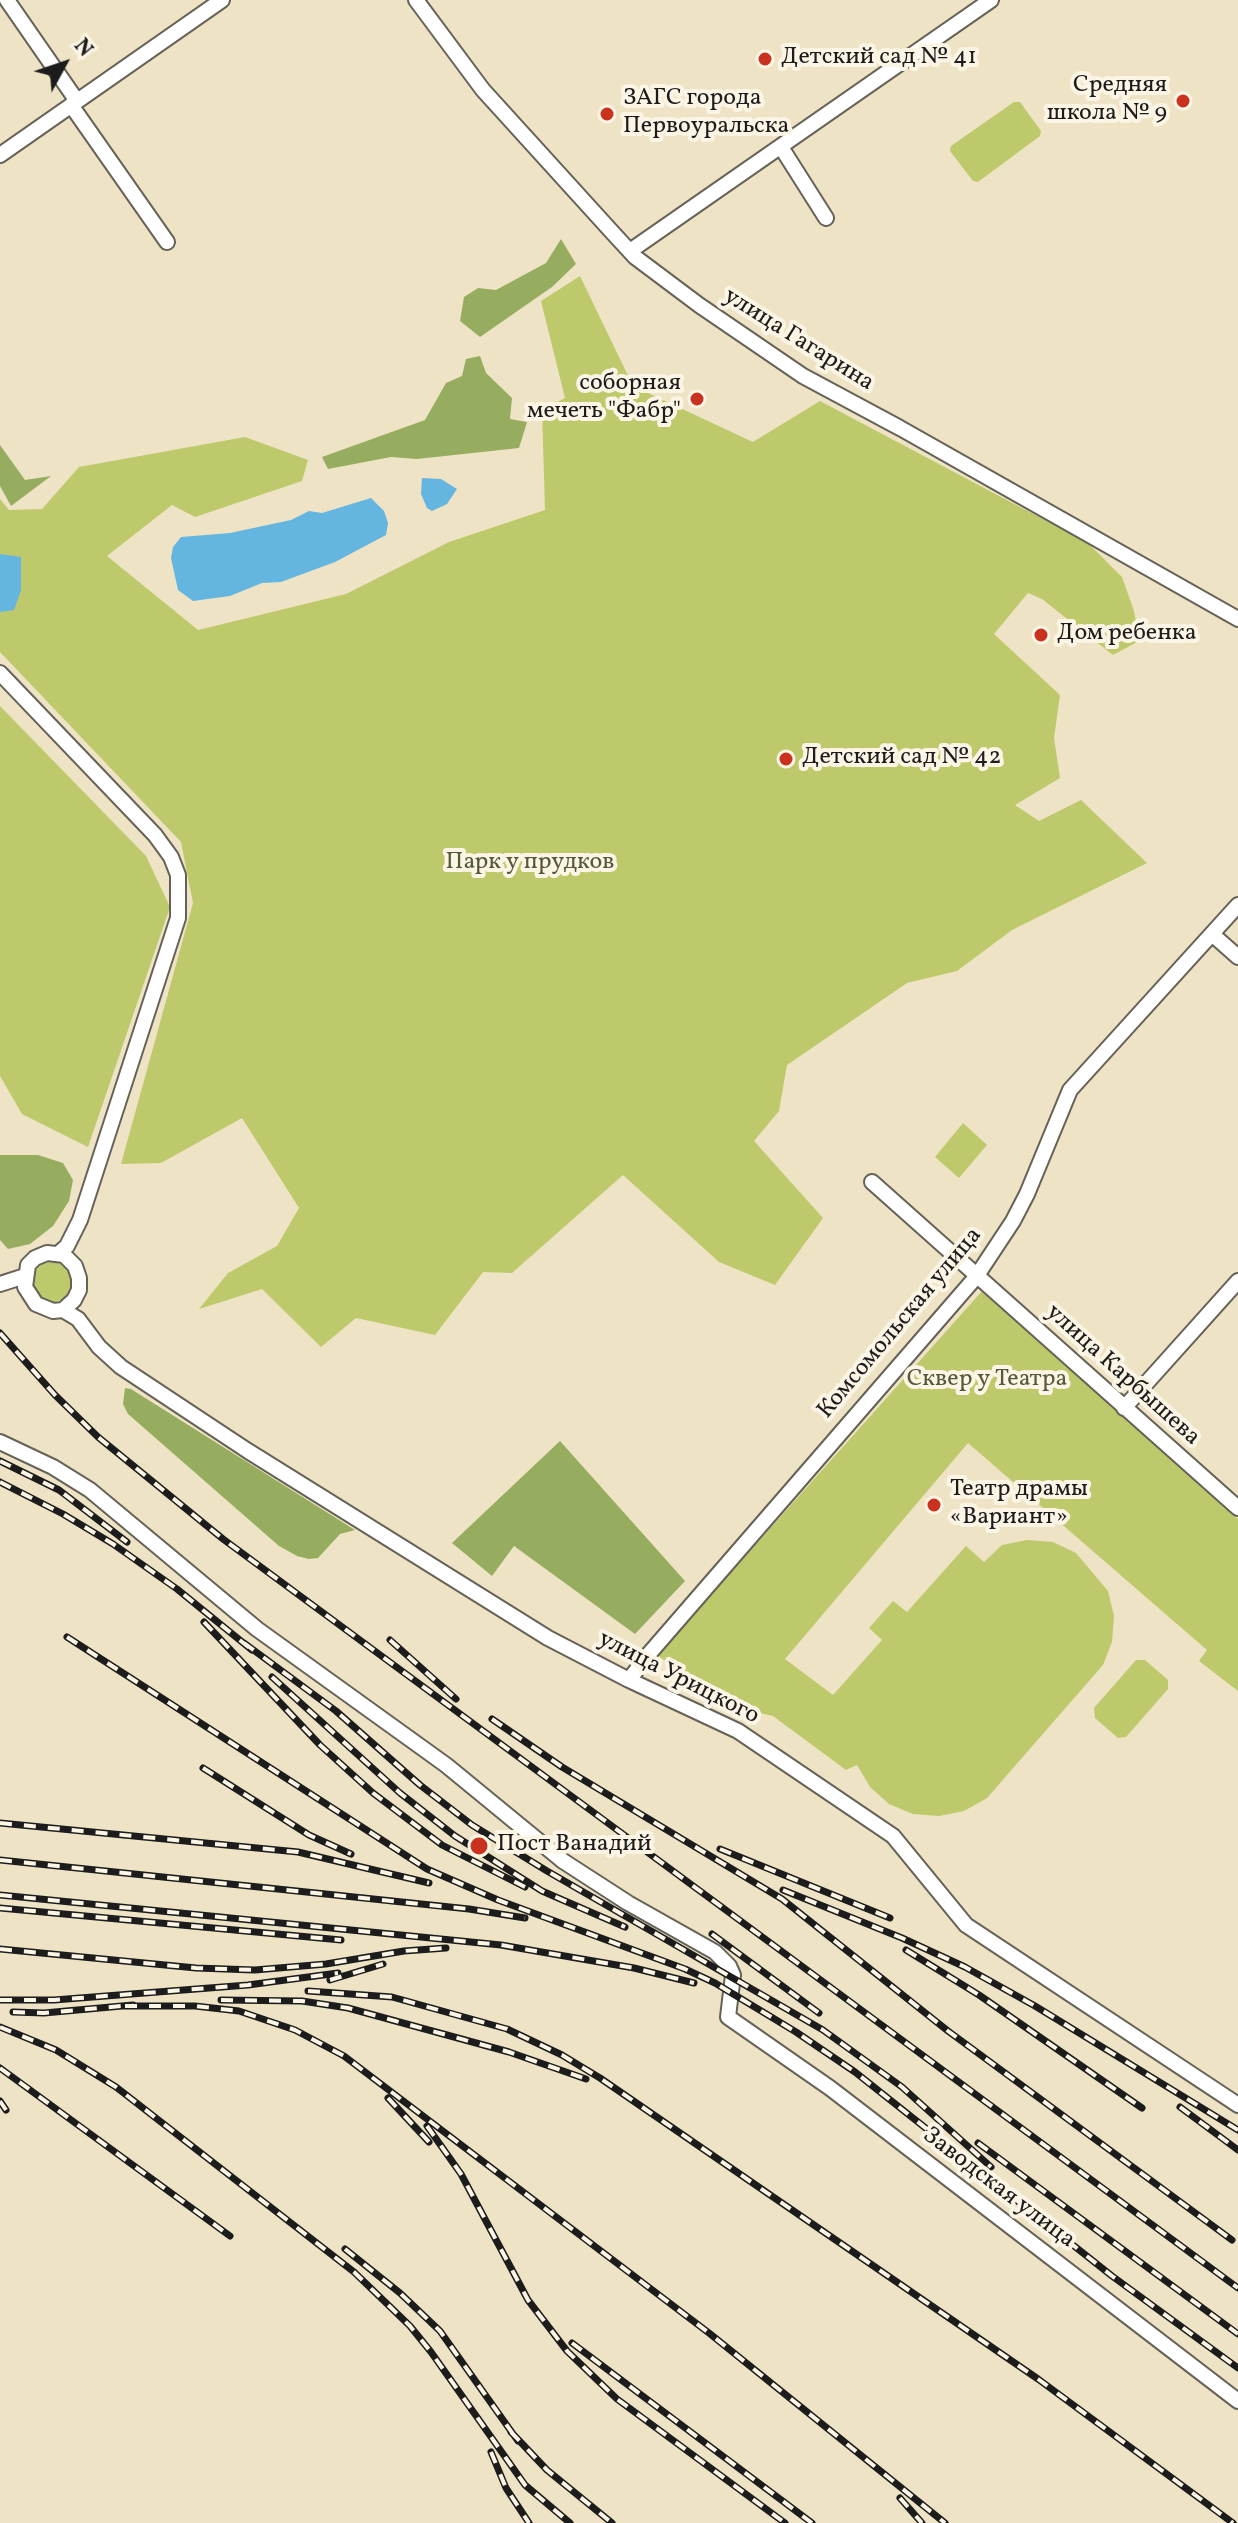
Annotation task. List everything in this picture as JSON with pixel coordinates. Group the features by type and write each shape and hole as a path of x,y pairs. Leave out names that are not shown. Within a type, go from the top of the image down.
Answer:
{"street":[{"path":"7,0 167,242"},
{"path":"0,155 222,0"},
{"name":"улица Гагарина","path":"416,0 514,127 630,251 744,337 803,376 1238,619"},
{"path":"630,251 991,0"},
{"path":"781,147 826,218"},
{"path":"0,673 155,835 171,857 178,875 178,918 92,1184 65,1253"},
{"name":"Комсомольская улица","path":"629,1680 976,1277 1027,1194 1070,1090 1238,905"},
{"path":"1213,935 1238,957"},
{"name":"улица Карбышева","path":"872,1182 1238,1508"},
{"path":"47,1253 65,1253 75,1266 79,1290 68,1305 53,1311 36,1304 16,1282 35,1258 47,1253"},
{"path":"1124,1408 1238,1281"},
{"name":"улица Урицкого","path":"68,1305 99,1347 121,1367 215,1429 548,1638 738,1731 893,1836 966,1925 1238,2105"},
{"name":"Заводская улица","path":"0,1442 53,1467 99,1497 257,1629 446,1765 563,1861 628,1903 715,1952 733,1975 728,2017 830,2088 1238,2401"}],"green space":[{"path":"1014,102 1020,102 1041,131 1040,136 978,182 973,181 950,151 951,146"},
{"path":"561,239 576,264 552,287 480,337 460,321 464,297 478,288 496,290 546,263"},
{"name":"Парк у прудков","path":"580,276 633,386 753,442 820,401 1088,543 1122,577 1134,611 1139,641 1113,655 1042,599 1028,593 994,634 1060,695 1054,738 1060,778 1015,805 1039,821 1081,800 1147,863 1012,930 957,971 907,983 787,1065 779,1111 754,1141 823,1218 775,1285 719,1262 623,1175 512,1273 483,1272 435,1335 356,1318 321,1347 262,1289 199,1309 228,1273 277,1246 299,1208 242,1118 161,1163 121,1164 193,903 181,842 0,652 0,499 9,510 42,509 79,467 245,437 308,460 302,481 195,517 172,505 107,556 198,630 346,594 449,542 545,510 542,410 565,398 541,301"},
{"path":"480,356 486,373 512,398 510,419 527,422 519,448 417,459 391,457 328,469 322,457 425,420 446,383 462,376 466,359"},
{"path":"0,445 25,480 51,476 11,506 0,486"},
{"path":"0,706 146,856 170,907 88,1147 22,1114 0,1076"},
{"path":"963,1123 987,1145 959,1178 935,1157"},
{"path":"0,1155 38,1155 63,1163 73,1180 69,1201 53,1226 30,1244 8,1249 0,1240"},
{"path":"52,1262 66,1268 72,1282 66,1296 52,1302 38,1296 32,1282 38,1268"},
{"name":"Сквер у Театра","path":"983,1290 1238,1519 1238,1691 1199,1661 1207,1650 968,1443 785,1659 833,1695 882,1640 869,1628 893,1601 907,1612 966,1546 984,1562 1002,1545 1027,1540 1053,1542 1076,1553 1108,1591 1114,1616 1112,1642 1103,1665 987,1798 964,1811 939,1816 913,1814 889,1804 870,1787 857,1765 846,1770 773,1716 729,1706 657,1655"},
{"path":"125,1388 355,1530 340,1534 318,1558 297,1556 279,1546 128,1414 123,1404"},
{"path":"560,1441 685,1581 635,1634 514,1546 492,1576 452,1543"},
{"path":"1136,1660 1145,1660 1168,1680 1168,1689 1126,1737 1118,1738 1095,1718 1094,1708"}],"water":[{"path":"422,478 441,479 457,489 447,504 432,511 427,508 421,494"},
{"path":"371,498 384,511 388,523 386,535 335,562 281,582 262,583 230,596 193,601 178,590 171,558 173,547 181,537 230,533 291,520 309,511 322,513"},
{"path":"0,554 21,557 21,590 14,610 0,612"}],"railway":[{"path":"0,1333 55,1395 98,1437 223,1539 1238,2288"},
{"path":"0,1461 59,1490 127,1542"},
{"path":"0,1482 113,1544 177,1589 252,1650"},
{"path":"204,1622 320,1745 373,1793 442,1845 525,1887"},
{"path":"67,1637 427,1869 498,1900 685,1969 715,1983 796,2032 855,2072 1112,2276 1238,2368"},
{"path":"390,1640 456,1699"},
{"path":"244,1643 336,1711 420,1785 472,1825 823,2030 902,2087 991,2167"},
{"path":"272,1677 400,1793 455,1836 542,1891 625,1927"},
{"path":"492,1719 562,1767 782,1899 948,2031 1232,2240"},
{"path":"203,1768 309,1835 351,1854"},
{"path":"0,1823 298,1852 429,1883"},
{"path":"720,1849 890,1918"},
{"path":"0,1860 469,1909 525,1918"},
{"path":"783,1890 965,1967 1238,2130"},
{"path":"0,1895 501,1945 634,1968 694,1983"},
{"path":"0,1908 341,1940"},
{"path":"712,1934 819,2013"},
{"path":"0,1949 196,1968 255,1970 446,1948"},
{"path":"906,1950 979,1995 1142,2108"},
{"path":"330,1980 383,1964"},
{"path":"0,2000 54,2000 248,1985 338,1973"},
{"path":"308,1991 392,1997 507,2029 562,2055 1038,2379 1233,2523"},
{"path":"221,2000 302,2001 348,2008 509,2052 586,2079"},
{"path":"13,2012 44,2013 133,2005"},
{"path":"125,2006 195,2006 239,2011 295,2030 344,2056 709,2333 945,2523"},
{"path":"0,2027 56,2050 116,2087 354,2272 410,2326 431,2352 525,2485 570,2523"},
{"path":"0,2068 230,2236"},
{"path":"388,2098 429,2142"},
{"path":"0,2101 6,2110"},
{"path":"1180,2107 1238,2150"},
{"path":"427,2126 461,2174 528,2300 567,2351 617,2399 785,2523"},
{"path":"978,2143 1238,2334"},
{"path":"345,2249 400,2293 440,2331 518,2441"},
{"path":"572,2343 812,2523"},
{"path":"511,2432 547,2470 612,2523"},
{"path":"491,2452 506,2488 529,2523"},
{"path":"900,2498 922,2523"}],"place":[{"name":"Детский сад № 41","path":"765,59"},
{"name":"Средняя школа № 9","path":"1183,101"},
{"name":"ЗАГС города Первоуральска","path":"607,114"},
{"name":"соборная мечеть \"Фабр\"","path":"697,399"},
{"name":"Дом ребенка","path":"1041,635"},
{"name":"Детский сад № 42","path":"786,759"},
{"name":"Театр драмы «Вариант»","path":"934,1505"},
{"name":"Пост Ванадий","path":"479,1846"}]}
